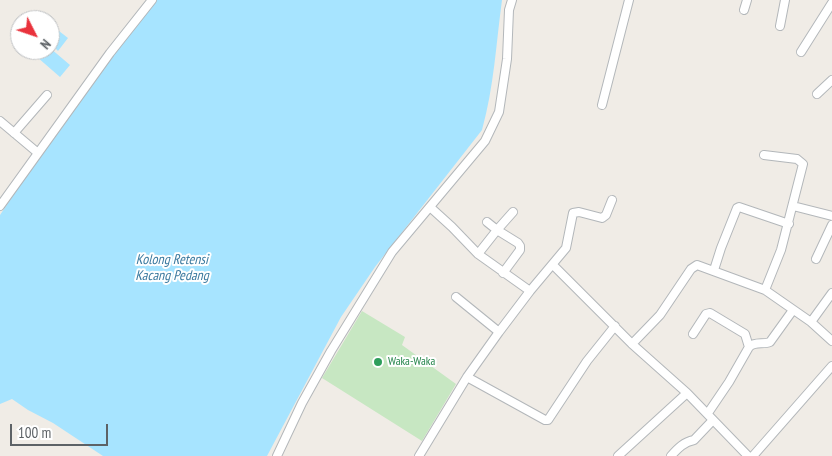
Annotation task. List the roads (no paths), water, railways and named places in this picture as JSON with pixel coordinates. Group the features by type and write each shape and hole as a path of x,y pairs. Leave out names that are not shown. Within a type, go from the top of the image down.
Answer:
{"street":[{"path":"0,206 110,52 152,0"},
{"path":"278,456 302,404 363,297 392,252 485,141 499,112 507,59 509,10 512,0"},
{"path":"602,105 629,0"},
{"path":"744,10 747,0"},
{"path":"780,26 785,0"},
{"path":"801,52 832,3"},
{"path":"817,94 832,80"},
{"path":"14,133 47,95"},
{"path":"0,121 38,153"},
{"path":"764,155 797,159 803,164 794,206 781,250 765,290"},
{"path":"419,456 467,377 530,291 567,246 572,213 579,212 602,218 606,215 612,200"},
{"path":"794,206 832,216"},
{"path":"430,207 452,226 478,254 530,291"},
{"path":"714,270 737,208 739,207 788,224"},
{"path":"478,254 513,212"},
{"path":"488,222 520,246 520,250 503,273"},
{"path":"816,259 832,225"},
{"path":"553,265 632,344 710,416 748,456"},
{"path":"632,344 660,315 693,267 698,265 765,290 811,322 832,341"},
{"path":"811,322 832,293"},
{"path":"456,297 499,332"},
{"path":"671,456 682,445 694,440 710,416 749,347 754,344 770,342 793,310"},
{"path":"693,334 706,314 710,313 745,334 749,347"},
{"path":"467,377 548,420 587,361 615,326"},
{"path":"754,456 832,366"},
{"path":"618,456 686,393"}],"water":[{"name":"Kolong Retensi Kacang Pedang","path":"155,0 502,0 492,82 482,130 375,267 341,317 267,456 103,456 12,399 0,404 0,215 53,136"},
{"path":"60,32 68,38 60,48"},
{"path":"60,56 70,65 60,77 40,60 60,60"}],"place":[{"name":"Waka-Waka","path":"378,362"}]}
